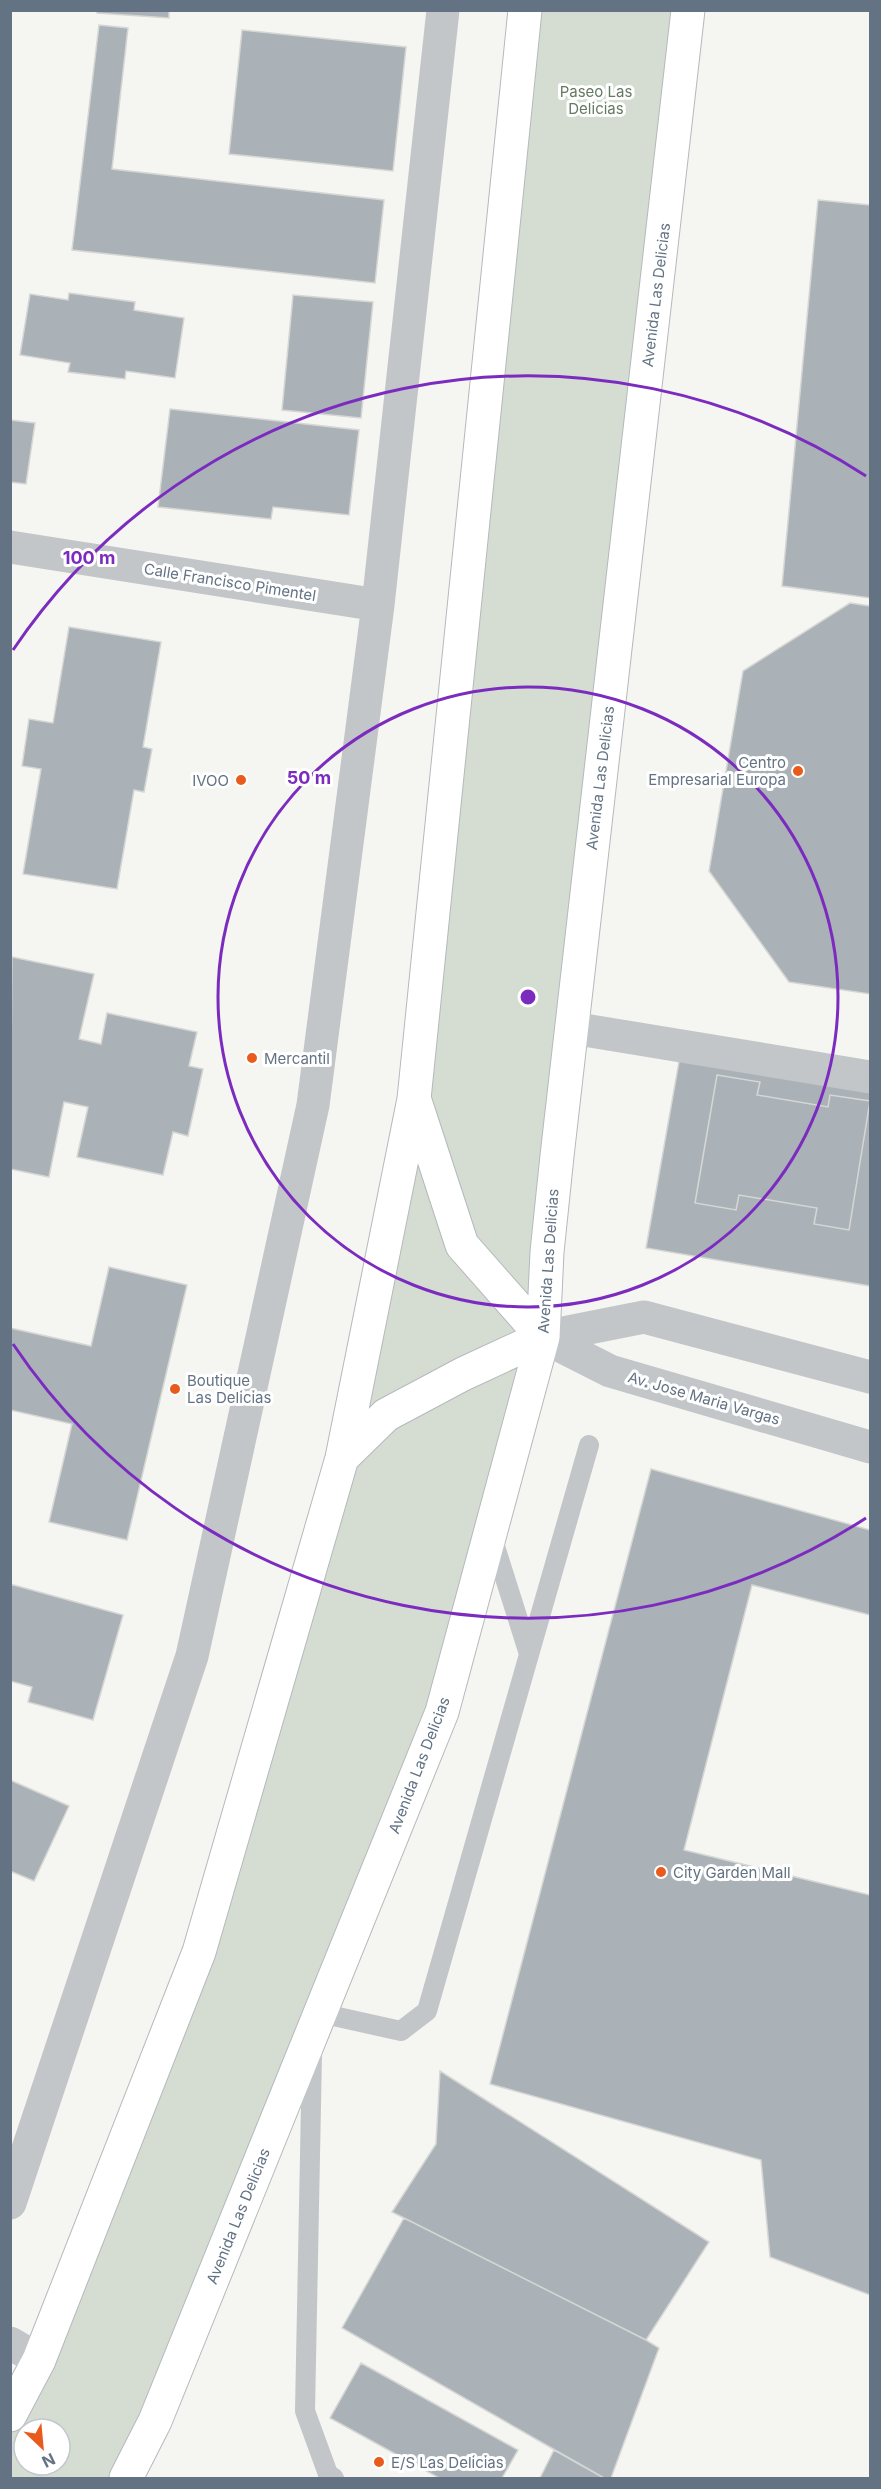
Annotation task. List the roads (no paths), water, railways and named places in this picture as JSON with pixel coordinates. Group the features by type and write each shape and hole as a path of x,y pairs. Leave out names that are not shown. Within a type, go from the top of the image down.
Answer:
{"main road":[{"path":"10,2415 39,2360 199,1952 342,1458 414,1099 525,10"},
{"name":"Avenida Las Delicias","path":"126,2478 155,2421 442,1712 543,1337 547,1252 688,10"},
{"path":"342,1458 386,1415 463,1374 543,1337 462,1245 414,1099"}],"street":[{"path":"10,2203 192,1656 313,1105 378,605 443,10"},
{"name":"Calle Francisco Pimentel","path":"10,547 378,605"},
{"path":"572,1028 870,1077"},
{"path":"543,1337 644,1317 870,1377"},
{"name":"Av. Jose Maria Vargas","path":"543,1337 610,1371 870,1447"},
{"path":"10,2343 39,2360"}],"lane":[{"path":"329,2477 305,2411 316,2022 401,2031 427,2011 590,1445"},
{"path":"490,1530 529,1654"}],"place":[{"name":"Centro Empresarial Europa","path":"798,771"},
{"name":"IVOO","path":"241,780"},
{"name":"Mercantil","path":"252,1058"},
{"name":"Boutique Las Delicias","path":"175,1389"},
{"name":"City Garden Mall","path":"661,1872"},
{"name":"E/S Las Delicias","path":"379,2462"}],"park label":[{"name":"Paseo Las Delicias","path":"596,100"}]}
